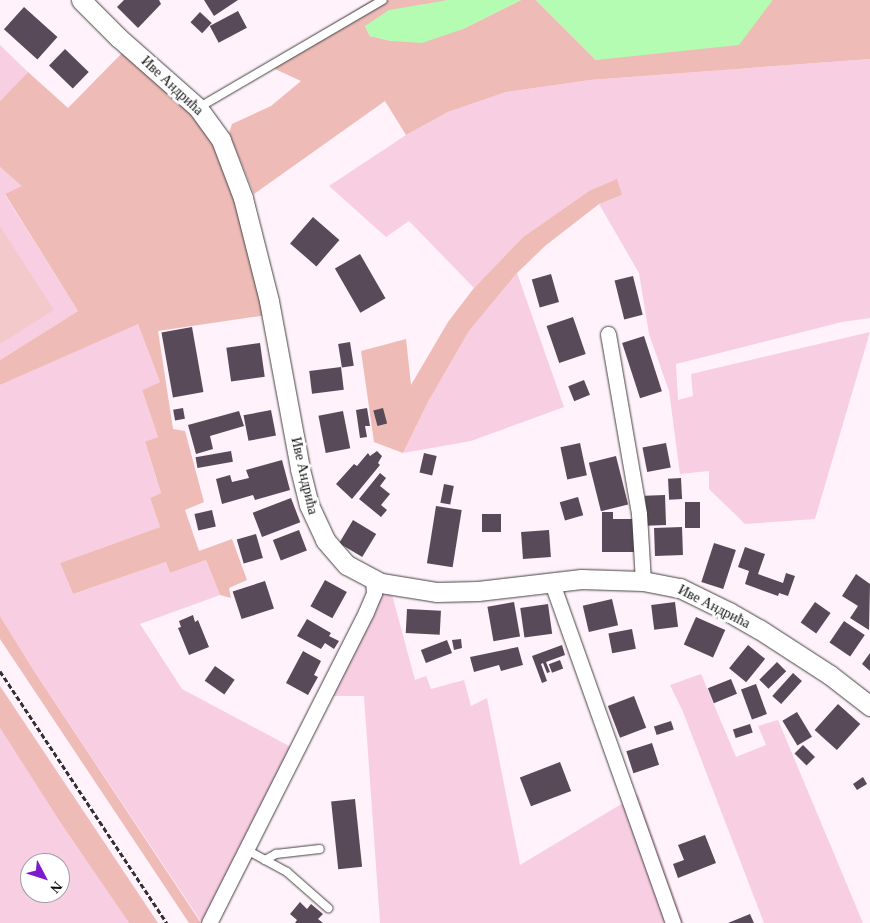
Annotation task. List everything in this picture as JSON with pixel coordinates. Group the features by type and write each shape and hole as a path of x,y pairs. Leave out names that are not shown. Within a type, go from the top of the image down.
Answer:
{"street":[{"name":"Иве Андрића","path":"81,0 119,38 198,108 221,140 243,198 269,301 300,469 316,524 325,540 341,559 373,579 402,588 437,592 478,591 582,579 643,581 680,588 729,612 830,675 870,706"},
{"path":"608,334 639,514 643,581"},
{"path":"209,923 366,612 374,593 373,579"},
{"path":"552,583 672,923"}],"lane":[{"path":"198,108 383,0"},
{"path":"245,849 287,872 328,908"},
{"path":"265,860 276,854 320,849"}],"path":[{"path":"0,671 167,923"}],"shaded area":[{"path":"372,0 448,0 365,26 370,36 391,41 463,29 521,0 536,0 596,60 772,0 870,0 870,59 590,80 506,92 448,112 406,135 385,101 254,194 229,133 232,124 271,106 301,81 275,69 272,61"},
{"path":"448,0 521,0 463,29 422,43 391,41 370,36 365,26 389,10"},
{"path":"536,0 772,1 739,45 596,60"},
{"path":"0,45 28,72 0,101"},
{"path":"124,51 202,122 225,164 267,315 158,331 173,429 185,431 204,502 185,510 199,551 232,539 247,580 229,588 231,598 220,595 206,560 170,573 166,562 73,594 60,563 160,527 150,498 161,493 145,442 158,437 142,390 160,382 138,324 0,385 0,360 78,311 5,194 22,186 0,167 0,101 28,72 68,108"},
{"path":"870,59 870,318 842,322 676,364 678,400 693,396 691,374 870,332 815,519 745,524 709,489 709,471 680,474 669,391 649,334 639,273 599,204 622,195 589,191 523,237 474,288 409,221 386,237 329,186 406,135 448,112 506,92 590,80"},
{"path":"0,167 23,186 5,195 78,311 0,360"},
{"path":"617,179 622,195 599,204 545,246 517,273 469,331 428,402 403,453 374,442 361,351 406,339 411,385 448,322 474,288 523,237 589,191"},
{"path":"0,226 54,310 0,344"},
{"path":"517,273 564,407 471,441 403,453 428,402 469,331"},
{"path":"138,323 160,382 142,390 158,437 145,443 161,493 150,498 160,527 60,563 73,594 166,562 170,573 206,560 220,595 140,624 182,689 291,747 202,923 34,671 0,616 0,385"},
{"path":"382,588 391,591 415,680 426,676 431,689 464,680 471,706 487,698 520,865 638,794 684,923 380,923 364,696 326,696"},
{"path":"0,616 34,671 201,923 189,923 0,639"},
{"path":"701,674 736,757 766,745 758,726 778,720 863,923 764,923 683,712 670,685"},
{"path":"0,686 158,923 129,923 60,822 0,728"},
{"path":"0,728 60,822 129,923 0,923"}],"building":[{"path":"124,0 159,0 161,4 138,28 117,7"},
{"path":"204,0 238,0 214,16"},
{"path":"24,7 57,37 37,59 4,29"},
{"path":"238,11 247,28 219,43 210,26"},
{"path":"200,12 212,23 202,33 190,22"},
{"path":"65,49 89,72 73,88 49,66"},
{"path":"313,217 339,240 316,266 290,243"},
{"path":"360,254 386,298 360,313 335,268"},
{"path":"551,274 559,302 540,307 532,280"},
{"path":"633,276 643,315 624,319 615,281"},
{"path":"573,317 586,354 559,363 547,326"},
{"path":"192,327 203,392 173,397 161,332"},
{"path":"644,336 662,391 640,398 622,343"},
{"path":"350,342 354,366 342,368 338,344"},
{"path":"260,343 265,377 231,381 226,348"},
{"path":"341,367 344,390 312,394 309,371"},
{"path":"584,380 590,395 574,401 568,386"},
{"path":"183,408 185,419 175,421 173,410"},
{"path":"367,408 370,426 365,426 367,437 360,438 356,410"},
{"path":"383,408 387,423 377,426 373,411"},
{"path":"271,410 276,436 248,441 244,415"},
{"path":"239,411 244,426 210,436 213,449 196,454 188,425"},
{"path":"343,411 350,448 326,453 318,416"},
{"path":"580,443 587,475 567,479 560,447"},
{"path":"666,443 671,468 647,472 642,448"},
{"path":"231,451 233,462 197,468 196,457"},
{"path":"377,451 382,456 378,463 380,465 352,499 336,484 354,464 357,466 368,453 370,456"},
{"path":"424,453 437,456 432,475 420,472"},
{"path":"616,456 628,505 601,511 589,463"},
{"path":"282,460 290,490 255,500 253,495 222,504 216,479 230,475 232,482 249,478 246,470"},
{"path":"380,473 386,478 380,486 390,494 381,505 387,510 381,517 359,499"},
{"path":"681,478 682,499 669,500 668,479"},
{"path":"444,484 454,486 450,505 440,503"},
{"path":"665,495 666,525 646,526 645,496"},
{"path":"578,497 583,515 565,521 560,502"},
{"path":"291,498 300,522 262,537 253,513"},
{"path":"685,502 700,502 700,528 685,528"},
{"path":"436,506 462,510 453,567 427,563"},
{"path":"212,510 216,527 198,531 194,514"},
{"path":"602,512 613,512 613,519 634,519 634,552 602,552"},
{"path":"482,514 501,514 501,532 482,532"},
{"path":"353,520 376,534 362,557 339,543"},
{"path":"682,527 683,555 655,556 654,528"},
{"path":"299,530 307,551 281,561 273,540"},
{"path":"549,530 551,557 523,559 521,532"},
{"path":"256,534 263,558 244,564 237,540"},
{"path":"714,543 736,550 723,589 701,582"},
{"path":"745,547 765,554 758,574 783,583 786,573 795,576 788,596 779,593 778,596 745,584 749,571 738,567"},
{"path":"856,574 870,584 869,630 850,618 858,606 842,596"},
{"path":"325,580 347,592 332,618 310,606"},
{"path":"265,581 274,609 242,619 233,592"},
{"path":"612,599 618,625 589,632 583,606"},
{"path":"514,602 520,636 493,641 487,607"},
{"path":"675,602 678,627 654,630 651,605"},
{"path":"815,602 831,613 816,633 801,622"},
{"path":"548,604 552,634 524,638 520,608"},
{"path":"407,609 441,611 440,635 406,633"},
{"path":"193,615 195,622 198,620 209,647 189,655 178,628 181,627 179,621"},
{"path":"696,617 725,630 713,657 684,644"},
{"path":"307,619 331,633 329,636 339,641 334,649 325,643 321,649 297,636"},
{"path":"844,621 865,635 850,657 829,643"},
{"path":"632,629 636,649 612,653 608,634"},
{"path":"461,639 462,648 454,650 452,640"},
{"path":"447,640 452,653 426,663 421,650"},
{"path":"562,645 565,655 546,662 550,672 547,673 543,663 541,664 547,681 542,683 532,656"},
{"path":"748,645 765,659 746,682 729,668"},
{"path":"518,647 523,665 501,671 499,665 474,672 470,657"},
{"path":"303,651 321,661 314,675 318,677 308,695 286,683"},
{"path":"870,653 870,671 862,664"},
{"path":"560,660 563,668 552,673 549,664"},
{"path":"777,662 786,671 769,689 759,680"},
{"path":"215,666 235,680 224,695 205,681"},
{"path":"793,673 802,681 781,704 772,696"},
{"path":"731,679 737,694 714,703 708,688"},
{"path":"756,684 767,714 752,720 741,689"},
{"path":"634,696 646,728 620,738 608,706"},
{"path":"838,704 860,724 837,750 815,730"},
{"path":"797,712 812,737 797,746 782,721"},
{"path":"671,721 674,730 657,735 654,727"},
{"path":"750,724 753,733 736,738 733,730"},
{"path":"652,743 659,765 633,773 626,751"},
{"path":"803,745 815,757 807,766 795,753"},
{"path":"560,762 571,791 531,806 520,777"},
{"path":"863,777 867,784 857,790 853,784"},
{"path":"355,799 362,867 338,869 331,802"},
{"path":"705,835 716,863 678,878 673,864 684,860 678,845"},
{"path":"300,902 307,909 311,904 323,914 318,919 323,923 295,923 297,920 290,914"},
{"path":"750,914 754,923 728,923"}]}
